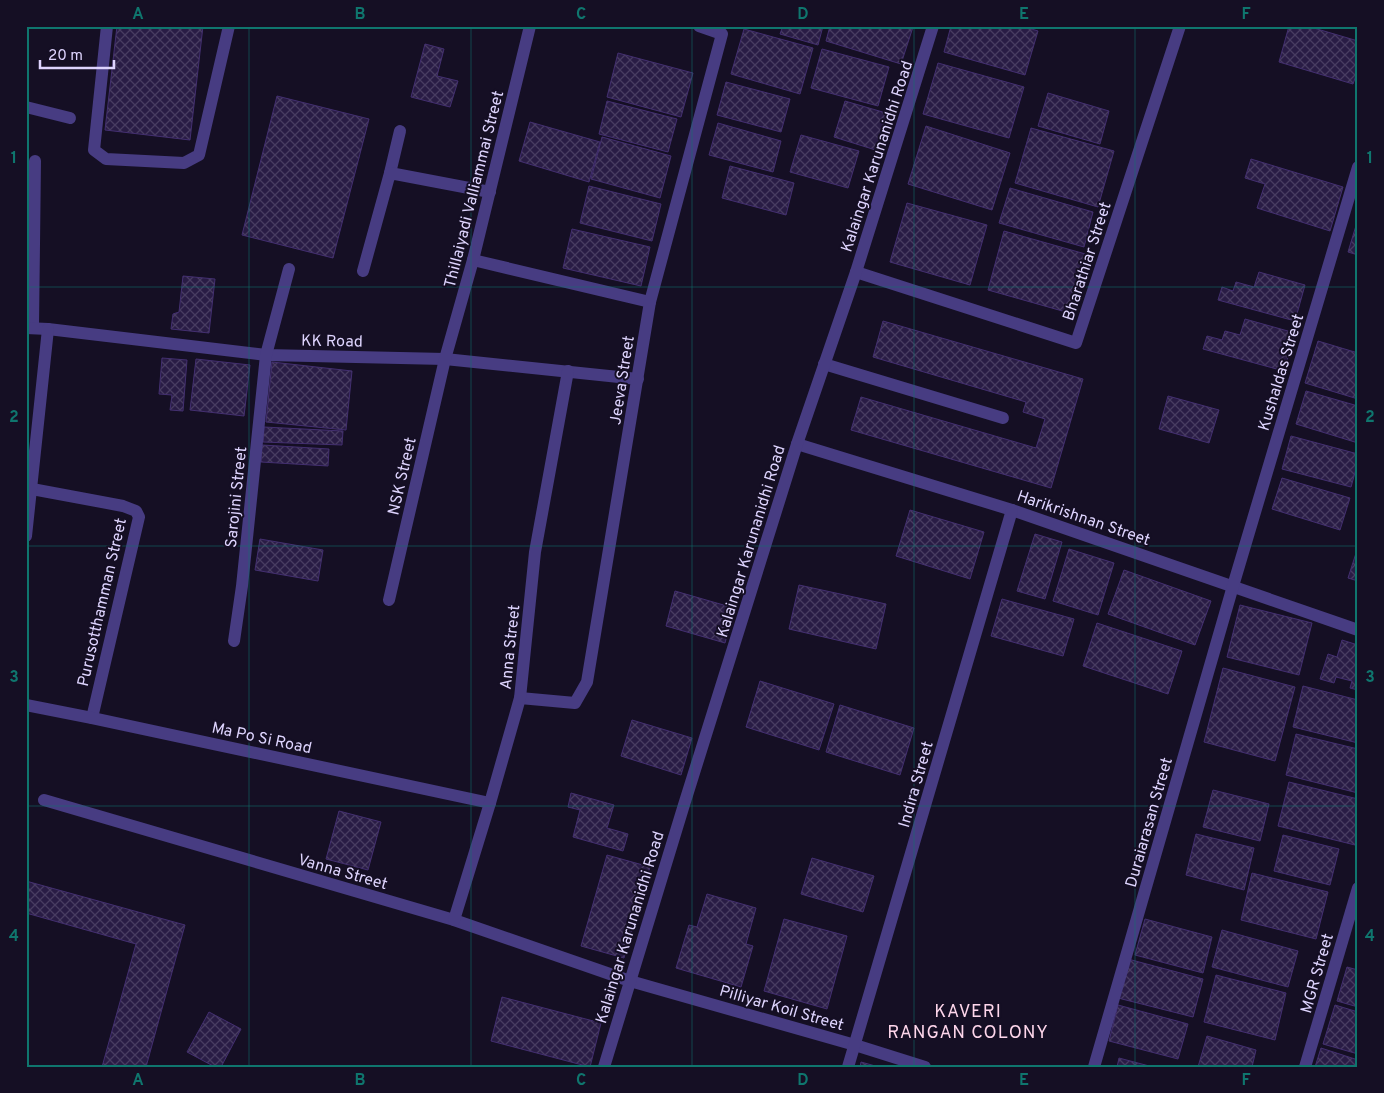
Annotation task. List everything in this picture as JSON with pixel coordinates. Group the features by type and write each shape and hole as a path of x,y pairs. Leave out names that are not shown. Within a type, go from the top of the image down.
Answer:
{"street":[{"path":"107,26 94,150 106,159 184,163 199,156 229,26"},
{"name":"Thillaiyadi Valliammai Street","path":"446,359 474,260 530,26"},
{"name":"Jeeva Street","path":"520,698 575,703 587,682 650,302 722,34 699,26"},
{"name":"Kalaingar Karunanidhi Road","path":"604,1067 797,444 856,272 934,26"},
{"name":"Bharathiar Street","path":"856,272 1076,343 1180,26"},
{"path":"26,107 70,118"},
{"path":"363,271 400,131"},
{"path":"30,327 35,161"},
{"name":"Kushaldas Street","path":"1233,586 1358,168"},
{"path":"390,173 490,192"},
{"path":"474,260 650,302"},
{"name":"Sarojini Street","path":"234,641 242,586 266,355 289,269"},
{"name":"KK Road","path":"30,327 266,355 446,359 638,379"},
{"path":"26,536 48,328"},
{"name":"NSK Street","path":"389,600 446,359"},
{"path":"824,364 1003,418"},
{"name":"Anna Street","path":"454,920 520,698 535,552 568,371"},
{"name":"Harikrishnan Street","path":"797,444 1012,510 1358,630"},
{"name":"Purusotthamman Street","path":"32,489 123,506 136,511 139,517 92,718"},
{"name":"Indira Street","path":"848,1067 1012,510"},
{"name":"Duraiarasan Street","path":"1094,1067 1233,586"},
{"name":"Ma Po Si Road","path":"26,705 490,803"},
{"name":"Vanna Street","path":"44,800 454,920 630,981"},
{"name":"MGR Street","path":"1305,1067 1358,888"},
{"name":"Pilliyar Koil Street","path":"630,981 855,1045 925,1067"}],"building":[{"path":"117,26 203,26 190,140 105,130"},
{"path":"783,26 823,26 818,45 780,34"},
{"path":"830,26 913,27 901,64 826,41"},
{"path":"951,26 1022,26 1038,31 1025,75 944,52"},
{"path":"1289,26 1307,26 1358,41 1358,70 1353,84 1279,62"},
{"path":"744,29 813,48 800,94 731,74"},
{"path":"425,44 444,49 437,76 458,81 450,107 411,97"},
{"path":"822,49 889,67 878,106 811,88"},
{"path":"618,53 693,73 681,117 607,97"},
{"path":"938,63 1024,87 1009,138 923,114"},
{"path":"726,82 790,99 781,132 717,115"},
{"path":"1048,93 1109,111 1100,144 1038,126"},
{"path":"277,96 369,119 333,258 242,235"},
{"path":"607,101 677,119 668,152 599,134"},
{"path":"845,101 893,115 882,152 834,137"},
{"path":"530,122 600,142 589,182 519,161"},
{"path":"718,123 781,141 773,172 709,155"},
{"path":"926,126 1010,153 992,210 908,184"},
{"path":"1031,128 1114,151 1098,207 1015,183"},
{"path":"801,135 859,151 848,188 790,172"},
{"path":"602,137 671,156 660,198 591,179"},
{"path":"1251,159 1343,187 1330,231 1257,208 1265,184 1245,178"},
{"path":"730,166 794,183 786,215 722,198"},
{"path":"589,186 661,204 652,241 580,223"},
{"path":"1010,188 1093,212 1084,247 999,223"},
{"path":"907,203 987,225 970,285 890,262"},
{"path":"1358,219 1358,255 1348,252"},
{"path":"572,229 650,247 641,286 563,268"},
{"path":"1004,231 1089,255 1073,314 988,290"},
{"path":"1259,272 1305,285 1295,321 1218,300 1222,287 1233,291 1236,282 1254,287"},
{"path":"183,276 215,279 209,333 171,329 173,314 179,312"},
{"path":"1245,319 1295,333 1284,371 1203,349 1207,336 1222,340 1225,331 1240,335"},
{"path":"883,321 1083,379 1051,488 851,430 861,397 1036,448 1045,419 1023,412 1026,402 873,357"},
{"path":"1318,341 1358,353 1358,399 1305,383"},
{"path":"162,358 187,360 183,411 170,410 172,395 159,394"},
{"path":"196,359 250,365 244,416 190,410"},
{"path":"272,362 352,371 346,430 266,422"},
{"path":"1306,391 1358,406 1358,443 1296,424"},
{"path":"1168,396 1219,410 1209,443 1159,429"},
{"path":"264,427 343,431 342,445 263,442"},
{"path":"1291,436 1358,454 1358,462 1351,487 1282,469"},
{"path":"262,445 329,449 328,466 261,462"},
{"path":"1282,478 1350,498 1340,530 1272,509"},
{"path":"910,510 984,532 970,579 896,556"},
{"path":"1035,534 1062,542 1045,599 1017,591"},
{"path":"260,539 323,550 318,581 255,570"},
{"path":"1358,547 1358,581 1348,578"},
{"path":"1069,549 1114,563 1098,615 1053,601"},
{"path":"1124,570 1211,601 1195,645 1108,614"},
{"path":"799,585 886,604 876,649 789,629"},
{"path":"675,591 734,608 725,643 666,626"},
{"path":"1002,599 1074,619 1063,656 991,636"},
{"path":"1240,605 1312,623 1299,675 1227,657"},
{"path":"1097,623 1182,651 1168,694 1083,666"},
{"path":"1342,640 1358,645 1358,690 1350,688 1352,681 1336,677 1334,683 1320,679 1328,654 1337,657"},
{"path":"1223,668 1295,687 1275,761 1204,742"},
{"path":"760,681 834,704 819,750 746,727"},
{"path":"1303,686 1358,700 1358,743 1293,727"},
{"path":"840,705 914,728 900,775 826,752"},
{"path":"632,720 692,738 681,775 621,756"},
{"path":"1296,734 1358,749 1358,793 1286,775"},
{"path":"1289,782 1358,799 1358,834 1355,845 1278,826"},
{"path":"1213,790 1269,804 1260,841 1203,827"},
{"path":"571,793 614,805 607,828 628,834 623,851 573,837 580,810 568,807"},
{"path":"339,811 381,822 368,870 326,859"},
{"path":"1196,834 1254,848 1244,890 1186,875"},
{"path":"1283,835 1339,849 1330,885 1274,871"},
{"path":"607,855 650,867 624,958 581,946"},
{"path":"812,858 874,876 863,912 801,894"},
{"path":"1252,873 1328,892 1316,939 1241,920"},
{"path":"26,881 185,925 146,1067 102,1067 136,944 26,913"},
{"path":"707,894 756,908 746,944 753,946 741,987 676,968 689,925 697,927"},
{"path":"784,919 847,936 827,1009 764,991"},
{"path":"1145,919 1212,937 1203,973 1135,955"},
{"path":"1222,930 1298,951 1288,987 1212,967"},
{"path":"1128,959 1203,979 1193,1017 1118,998"},
{"path":"1347,967 1358,970 1358,1007 1337,1001"},
{"path":"1216,975 1286,993 1275,1040 1204,1022"},
{"path":"502,997 601,1023 590,1067 491,1041"},
{"path":"1118,1005 1188,1024 1178,1059 1109,1041"},
{"path":"1335,1005 1358,1012 1358,1054 1323,1044"},
{"path":"209,1012 241,1029 221,1067 215,1067 187,1052"},
{"path":"1207,1036 1256,1050 1252,1067 1198,1067"},
{"path":"1321,1048 1358,1060 1358,1067 1315,1067"},
{"path":"1119,1058 1153,1067 1117,1067"},
{"path":"861,1062 879,1067 860,1067"}],"district":[{"name":"KAVERI RANGAN COLONY","path":"968,1021"}]}
